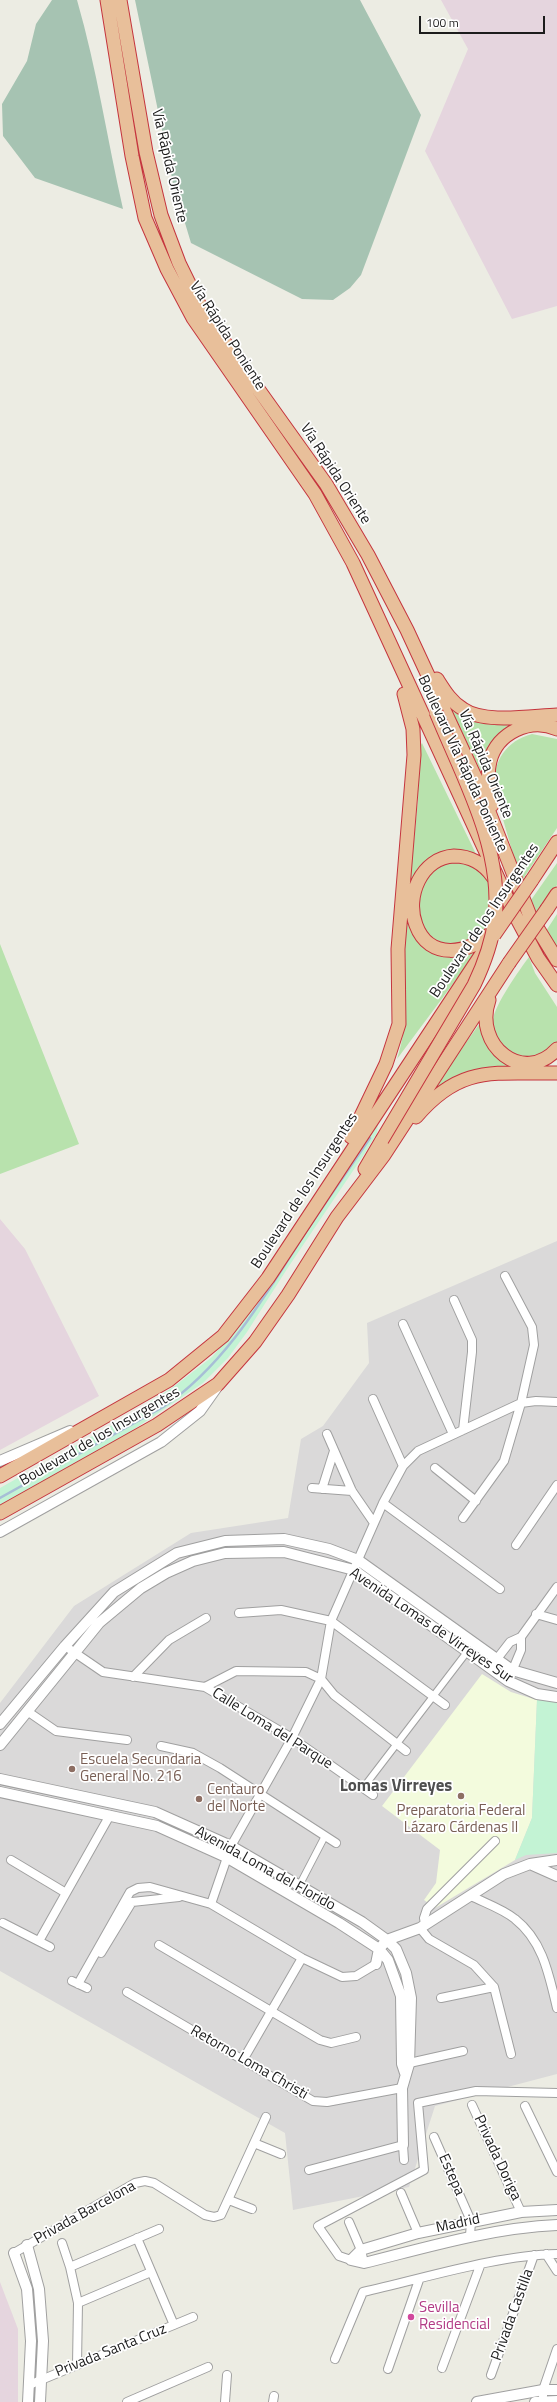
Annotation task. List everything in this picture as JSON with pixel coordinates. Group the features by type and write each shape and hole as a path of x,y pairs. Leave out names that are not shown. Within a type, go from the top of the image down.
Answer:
{"highway":[{"name":"Vía Rápida Poniente","path":"107,0 132,156 145,218 166,269 193,318 315,494 353,563 386,639"},
{"name":"Vía Rápida Oriente","path":"120,0 146,152 161,216 180,264 203,312 326,484 368,555 407,630 476,779 525,904 557,960"},
{"path":"337,1217 474,985 487,953 495,919 496,884 487,843 471,798 436,712 368,555"},
{"path":"407,630 448,696 466,711 487,717 557,715"},
{"name":"Boulevard Vía Rápida Poniente","path":"386,639 508,900 535,951 556,985"},
{"path":"319,1198 370,1101 386,1064 399,1024 398,949 414,770 414,742 409,710 386,639"},
{"path":"496,829 488,776 490,761 497,747 510,734 525,726 543,725 557,729"},
{"name":"Boulevard de los Insurgentes","path":"0,1476 102,1420 169,1380 222,1336 268,1278 486,943 505,919 557,842"},
{"path":"486,943 466,949 450,951 438,948 423,938 415,925 413,908 415,890 422,875 430,865 445,858 454,856 469,858 485,868 508,900"},
{"name":"Boulevard de los Insurgentes","path":"0,1513 157,1425 218,1384 255,1342 272,1319 337,1217 384,1155 499,981 509,963 557,894"},
{"path":"499,981 488,1005 485,1018 487,1032 496,1049 511,1059 530,1062 546,1058 557,1049"},
{"path":"384,1155 432,1101 447,1087 458,1081 480,1075 557,1073"}],"street":[{"path":"463,1518 504,1461 521,1403 534,1345 532,1327 505,1276"},
{"path":"454,1300 472,1340 463,1430"},
{"path":"403,1324 453,1434"},
{"path":"0,1532 161,1442 200,1411 218,1384"},
{"path":"373,1399 403,1466"},
{"path":"211,1904 231,1846 292,1738 321,1679 331,1621 383,1503 403,1466 418,1451 521,1403 536,1401 557,1402"},
{"path":"0,1461 90,1422 102,1420"},
{"path":"327,1434 352,1491 374,1523"},
{"path":"322,1489 334,1451"},
{"path":"435,1468 476,1501"},
{"path":"516,1545 557,1485"},
{"path":"312,1488 352,1491"},
{"path":"383,1503 500,1588"},
{"name":"Avenida Lomas de Virreyes Sur","path":"0,1724 65,1646 114,1592 177,1553 224,1541 284,1539 329,1549 358,1560 512,1670 557,1683"},
{"name":"Avenida Lomas de Virreyes Sur","path":"0,1745 99,1623 141,1588 193,1561 225,1553 284,1552 354,1570 508,1681 537,1694 557,1697"},
{"path":"489,1668 510,1642 521,1637 536,1614 557,1587"},
{"path":"239,1613 281,1610 331,1621 445,1705"},
{"path":"536,1614 557,1620"},
{"path":"132,1677 169,1640 206,1618"},
{"path":"508,1681 521,1650 521,1637"},
{"name":"Calle Loma del Parque","path":"65,1646 74,1654 103,1672 205,1687 292,1738 373,1795"},
{"path":"364,1788 467,1652"},
{"path":"205,1687 236,1671 306,1672 321,1679 334,1695 406,1751"},
{"path":"27,1711 50,1729 56,1731 127,1740"},
{"path":"161,1746 193,1753 336,1843"},
{"name":"Avenida Loma del Florido","path":"0,1779 155,1812 231,1846 362,1922 387,1940 396,1950 406,1973 411,1998 402,2088 403,2145"},
{"name":"Avenida Loma del Florido","path":"0,1792 157,1826 226,1857 339,1923 379,1949 388,1960 397,1983 403,2009 405,2067"},
{"path":"39,1942 110,1815"},
{"path":"299,1886 325,1836"},
{"path":"495,1841 427,1909 422,1926 429,1939 474,1965 494,1987 511,2054"},
{"path":"11,1860 66,1892"},
{"path":"376,1964 379,1949 387,1940 422,1926 504,1874 530,1864 557,1860"},
{"path":"530,1864 557,1876"},
{"path":"179,1897 132,1902 79,1985 130,1892 138,1888 150,1888 167,1891 179,1897 211,1904 302,1958 342,1977 356,1976 376,1964 388,1960 396,1950 405,1933"},
{"path":"471,1896 514,1918 528,1932 546,1961 557,2008"},
{"path":"3,1923 50,1947"},
{"path":"159,1945 320,2040 331,2043 356,2037"},
{"path":"243,2060 302,1958"},
{"path":"441,1998 494,1987"},
{"name":"Retorno Loma Christi","path":"127,1992 313,2101 326,2102 402,2088"},
{"path":"405,2067 463,2051"},
{"path":"349,2222 361,2250 364,2263 339,2256 318,2226 424,2170 418,2104 476,2091 557,2093"},
{"name":"Privada Doriga","path":"472,2105 521,2212"},
{"path":"525,2106 557,2172"},
{"path":"252,2209 229,2200 266,2117"},
{"name":"Estepa","path":"434,2137 471,2221 470,2236"},
{"path":"254,2143 281,2154"},
{"path":"309,2170 403,2145 404,2160"},
{"name":"Privada Barcelona","path":"14,2253 135,2183 145,2181 154,2183 205,2215 214,2217 222,2215 229,2200"},
{"path":"401,2193 418,2233"},
{"name":"Madrid","path":"361,2250 418,2233 471,2221 521,2212 557,2210"},
{"name":"Madrid","path":"364,2263 470,2236 524,2226 557,2225"},
{"path":"70,2267 159,2229"},
{"path":"137,2238 174,2325"},
{"path":"62,2243 70,2267 78,2303 77,2365"},
{"path":"27,2245 39,2289 43,2341 40,2402"},
{"path":"351,2260 361,2250"},
{"path":"14,2253 27,2289 31,2341 28,2402"},
{"name":"Privada Castilla","path":"546,2254 557,2271"},
{"name":"Privada Castilla","path":"335,2359 363,2292 534,2255 557,2254"},
{"name":"Privada Castilla","path":"491,2375 534,2255"},
{"path":"442,2368 480,2266"},
{"path":"78,2303 151,2272"},
{"path":"388,2369 419,2280"},
{"name":"Privada Santa Cruz","path":"29,2385 193,2317"},
{"path":"557,2349 539,2401 557,2401"},
{"path":"127,2402 208,2367"},
{"path":"225,2402 227,2375"},
{"path":"477,2402 543,2390 557,2390"}],"shaded area":[{"path":"52,0 77,0 96,78 123,209 35,178 3,136 2,104 27,61 36,24"},
{"path":"135,0 360,0 421,115 361,275 350,288 333,300 302,299 191,243 173,183"},
{"path":"441,0 557,0 557,306 512,319 425,151 468,49"},
{"path":"378,1122 377,1133 365,1153 287,1269 247,1332 228,1358 203,1383 103,1450 0,1508 0,1488 123,1419 172,1388 212,1357 255,1307"},
{"path":"0,1219 25,1249 99,1396 0,1450"},
{"name":"Lomas Virreyes","path":"557,1241 557,2074 435,2106 409,2187 293,2210 285,2133 0,1971 0,1703 74,1606 191,1533 288,1518 301,1439 323,1426 369,1363 367,1323"},
{"name":"Preparatoria Federal Lázaro Cárdenas ll","path":"482,1674 511,1692 537,1700 532,1818 515,1860 435,1908 424,1900 436,1883 440,1850 382,1806"},
{"path":"537,1700 557,1702 557,1853 526,1855 515,1860 532,1818"},
{"path":"0,2282 18,2329 18,2402 0,2402"}],"green space":[{"path":"450,707 459,715 471,720 485,723 516,724 557,721 557,727 508,731 484,778"},
{"path":"532,734 557,739 557,828 521,882 494,788 494,778 499,761 508,747 523,737"},
{"path":"422,743 477,856 463,852 451,851 443,853 429,864 409,893 418,799 419,748"},
{"path":"459,861 480,869 490,883 490,920 484,935 463,946 437,944 421,926 417,900 428,873 440,864"},
{"path":"557,863 557,885 537,915 531,900"},
{"path":"408,909 439,954 456,957 479,949 397,1059 404,1024 404,957"},
{"path":"557,914 557,949 546,931"},
{"path":"0,944 79,1144 0,1174"},
{"path":"529,957 535,973 557,1007 557,1042 549,1051 528,1057 517,1055 507,1050 499,1043 494,1032 493,1020 494,1014 502,997"},
{"path":"483,1019 484,1036 491,1048 517,1067 489,1069 425,1099"}],"waterway":[{"path":"0,1498 163,1407 184,1392 203,1374 237,1335 252,1314 370,1138"}],"place":[{"name":"Escuela Secundaria General No. 216","path":"72,1769"},
{"name":"Preparatoria Federal Lázaro Cárdenas ll","path":"461,1796"},
{"name":"Centauro del Norte","path":"199,1799"},
{"name":"Sevilla Residencial","path":"411,2317"}],"district":[{"name":"Lomas Virreyes","path":"396,1787"}]}
